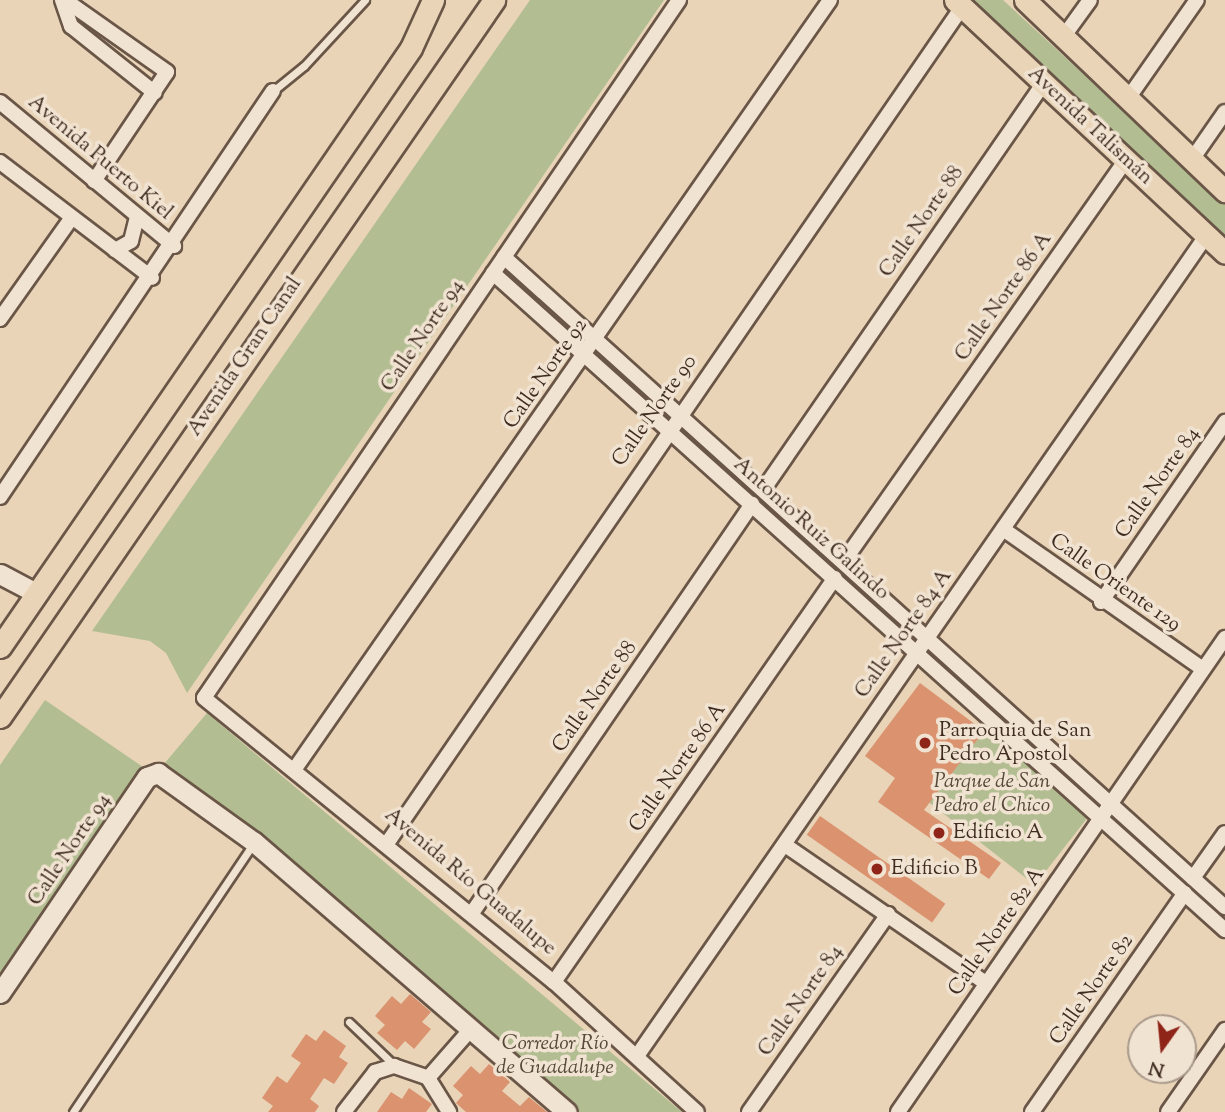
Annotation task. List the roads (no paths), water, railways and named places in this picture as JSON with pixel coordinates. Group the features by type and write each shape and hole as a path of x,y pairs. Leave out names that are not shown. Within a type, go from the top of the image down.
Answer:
{"main road":[{"name":"Avenida Gran Canal","path":"0,646 411,48 433,0"},
{"name":"Avenida Gran Canal","path":"0,717 494,0"},
{"path":"1026,0 1194,158 1225,191"},
{"name":"Avenida Talismán","path":"958,4 1225,253"}],"street":[{"path":"64,0 71,26 155,93"},
{"path":"64,0 166,68 155,93 94,181"},
{"name":"Calle Norte 94","path":"204,698 679,0"},
{"name":"Calle Norte 92","path":"294,770 831,0"},
{"path":"1064,36 1090,0"},
{"path":"1129,97 1196,0"},
{"name":"Calle Norte 90","path":"387,842 958,4"},
{"name":"Calle Norte 88","path":"763,490 1044,82"},
{"path":"0,497 174,246 273,91"},
{"name":"Avenida Puerto Kiel","path":"0,102 174,246"},
{"path":"1194,158 1225,112"},
{"name":"Calle Norte 86 A","path":"844,561 1126,160"},
{"path":"0,162 70,219 152,278"},
{"path":"115,250 131,241 137,217"},
{"path":"0,318 5,299 70,219"},
{"name":"Calle Norte 84 A","path":"637,1056 1206,236"},
{"name":"Antonio Ruiz Galindo","path":"504,257 677,416 844,561 1225,907"},
{"name":"Antonio Ruiz Galindo","path":"494,272 1225,930"},
{"name":"Calle Norte 84","path":"1101,602 1225,422"},
{"name":"Calle Norte 88","path":"472,913 752,504"},
{"name":"Calle Oriente 129","path":"1003,529 1101,602 1203,669"},
{"path":"0,574 36,593"},
{"name":"Calle Norte 86 A","path":"554,982 835,578"},
{"name":"Calle Norte 82 A","path":"898,1112 1225,638"},
{"name":"Avenida Río Guadalupe","path":"204,698 387,842 472,913 554,982 696,1112"},
{"name":"Calle Norte 94","path":"0,993 147,777 158,773 254,842"},
{"path":"1193,878 1225,833"},
{"path":"254,842 567,1112"},
{"path":"785,845 986,983"},
{"name":"Calle Norte 82","path":"1032,1112 1185,893"},
{"name":"Calle Norte 84","path":"749,1112 888,914"},
{"path":"428,1078 471,1029"},
{"path":"1168,1112 1225,1030"},
{"path":"344,1112 375,1072 394,1066 428,1078 450,1111"}],"lane":[{"path":"273,91 304,66 365,0"},
{"path":"72,1112 254,842"},
{"path":"349,1021 394,1066"}],"place":[{"name":"Parroquia de San Pedro Apostol","path":"925,743"},
{"name":"Edificio A","path":"939,833"},
{"name":"Edificio B","path":"877,869"}],"park label":[{"name":"Parque de San Pedro el Chico","path":"992,794"},
{"name":"Corredor Río de Guadalupe","path":"555,1056"}]}
